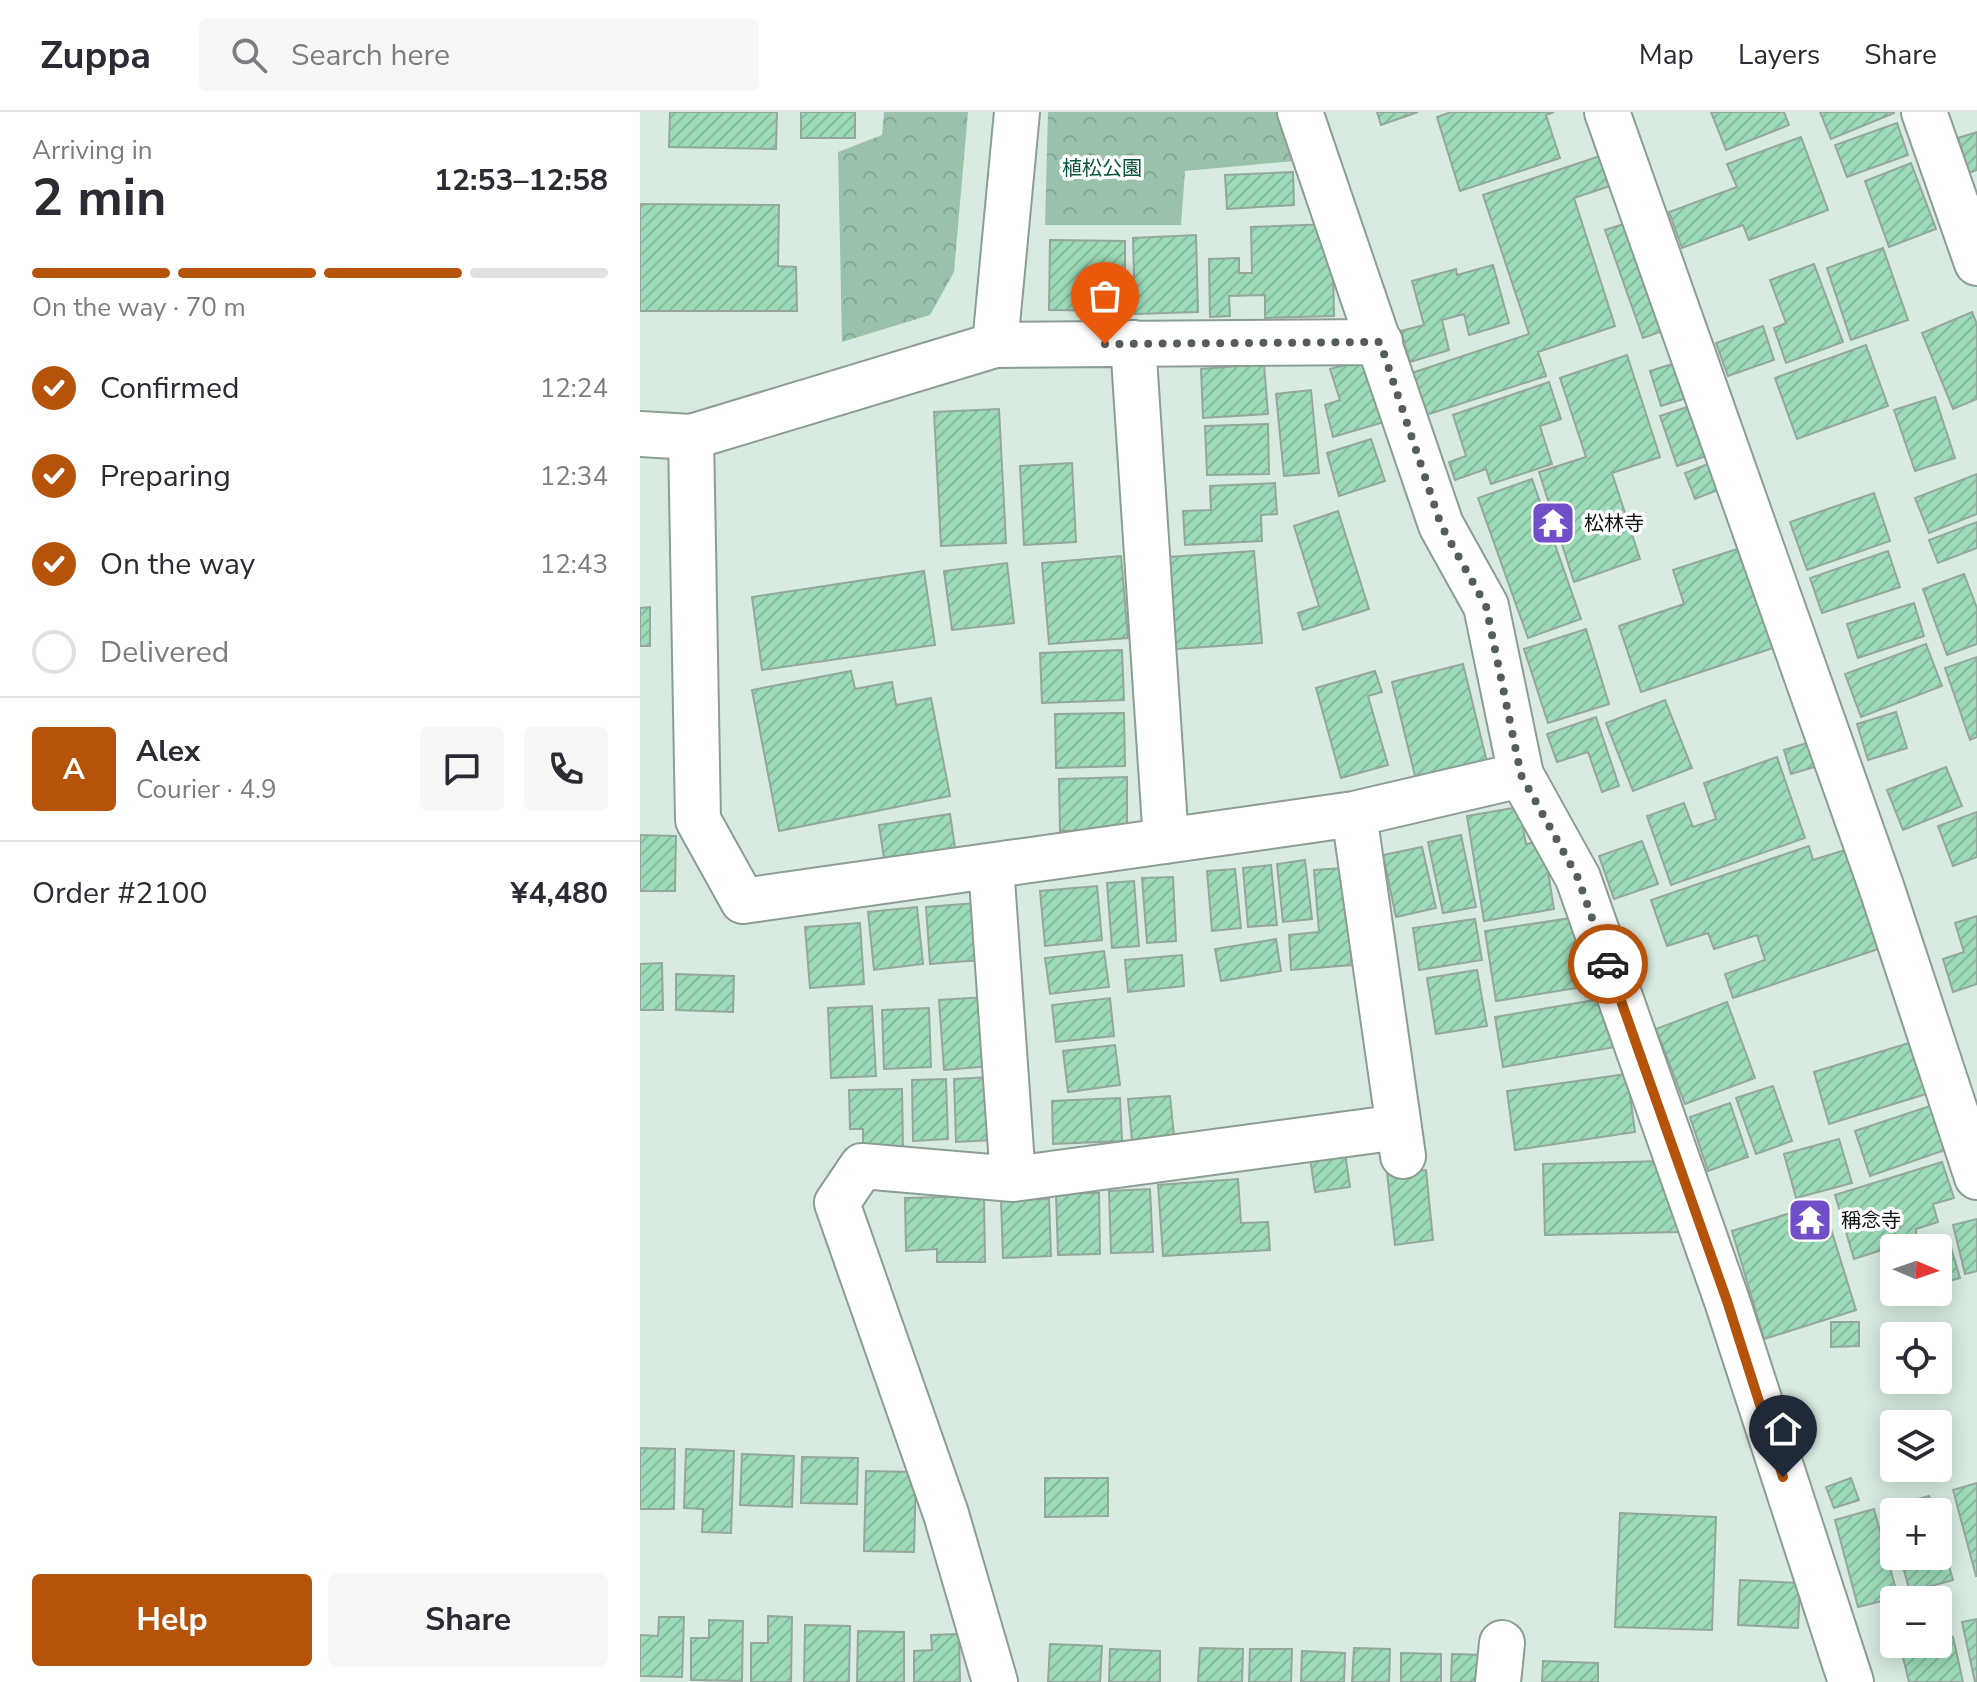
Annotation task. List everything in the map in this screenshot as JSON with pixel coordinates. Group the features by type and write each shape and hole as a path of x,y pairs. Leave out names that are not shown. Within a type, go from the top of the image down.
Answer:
{"street":[{"path":"995,345 1017,112"},
{"path":"1300,112 1441,525 1486,606 1521,775 1578,878 1727,1301 1851,1682"},
{"path":"1607,112 1876,871 1977,1177"},
{"path":"1924,112 1977,263"},
{"path":"640,434 691,437 995,345 1380,342"},
{"path":"1133,343 1166,841"},
{"path":"691,437 698,820 743,901 1354,814 1521,775"},
{"path":"995,1682 946,1514 837,1203 862,1166 1013,1179 1401,1142 1354,814"},
{"path":"991,866 1013,1179"}],"green space":[{"path":"884,112 968,112 954,272 930,315 842,342 838,152 882,135"},
{"name":"植松公園","path":"1048,112 1281,112 1294,161 1185,171 1181,225 1045,225"}],"building":[{"path":"670,112 777,112 776,149 669,147"},
{"path":"801,112 855,112 855,138 801,138"},
{"path":"1377,112 1418,112 1381,125"},
{"path":"1451,112 1554,112 1546,115 1560,158 1460,191 1437,117"},
{"path":"1711,112 1784,112 1789,125 1726,150"},
{"path":"1820,112 1894,112 1894,113 1831,139"},
{"path":"1897,123 1908,155 1847,177 1835,145"},
{"path":"1977,132 1977,170 1969,173 1958,138"},
{"path":"1801,137 1828,210 1749,240 1743,225 1682,248 1669,212 1737,187 1727,164"},
{"path":"1603,155 1613,185 1574,198 1615,326 1538,352 1546,376 1423,416 1409,374 1529,334 1483,195"},
{"path":"1911,163 1936,229 1889,247 1865,181"},
{"path":"1293,172 1294,205 1227,209 1225,175"},
{"path":"640,204 779,205 778,266 796,267 797,311 640,311"},
{"path":"1633,221 1671,328 1643,338 1605,230"},
{"path":"1332,224 1334,316 1265,318 1265,295 1229,296 1230,316 1210,317 1209,259 1239,258 1239,273 1252,273 1251,227"},
{"path":"1196,235 1198,312 1135,314 1133,238"},
{"path":"1050,240 1125,241 1125,311 1049,310"},
{"path":"1883,248 1908,320 1851,340 1827,268"},
{"path":"1814,264 1843,342 1786,363 1774,328 1786,323 1770,280"},
{"path":"1493,265 1509,323 1469,335 1464,314 1442,320 1449,350 1410,362 1401,331 1424,325 1412,281 1456,269 1457,275"},
{"path":"1972,312 1977,324 1977,399 1953,409 1922,333"},
{"path":"1763,326 1774,360 1728,376 1716,343"},
{"path":"1866,345 1888,406 1797,439 1775,378"},
{"path":"1627,355 1660,457 1612,473 1640,559 1574,582 1539,472 1586,457 1560,378"},
{"path":"1366,359 1384,422 1333,437 1325,405 1340,400 1330,369"},
{"path":"1682,361 1693,396 1661,406 1650,371"},
{"path":"1264,364 1268,414 1203,418 1201,369"},
{"path":"1549,382 1561,419 1540,426 1552,464 1491,484 1486,469 1455,480 1449,462 1466,456 1453,415"},
{"path":"1311,390 1319,473 1284,476 1276,394"},
{"path":"1935,397 1955,458 1915,471 1894,410"},
{"path":"1696,404 1712,454 1677,466 1660,416"},
{"path":"999,409 1006,543 941,546 934,412"},
{"path":"1268,424 1269,474 1207,475 1205,426"},
{"path":"1371,439 1385,481 1339,496 1327,453"},
{"path":"1713,462 1723,488 1695,499 1685,473"},
{"path":"1072,463 1076,542 1024,545 1020,466"},
{"path":"1977,474 1977,514 1929,533 1915,498"},
{"path":"1532,479 1581,619 1528,638 1478,498"},
{"path":"1275,483 1277,514 1261,515 1262,541 1185,545 1183,511 1211,510 1210,486"},
{"path":"1874,493 1890,541 1807,570 1790,522"},
{"path":"1338,511 1369,609 1303,630 1298,613 1319,606 1294,526"},
{"path":"1977,522 1977,548 1938,563 1929,540"},
{"path":"1746,546 1779,646 1641,692 1619,626 1684,604 1673,570"},
{"path":"1254,551 1262,643 1176,649 1169,557"},
{"path":"1888,551 1900,587 1822,613 1810,578"},
{"path":"1121,556 1128,638 1049,644 1042,563"},
{"path":"1007,563 1014,623 952,630 944,571"},
{"path":"924,571 935,645 762,670 752,597"},
{"path":"1964,574 1977,608 1977,644 1947,655 1923,589"},
{"path":"1914,603 1924,636 1858,658 1847,624"},
{"path":"650,607 650,646 640,646 640,608"},
{"path":"1586,629 1609,704 1548,723 1524,649"},
{"path":"1926,644 1942,686 1861,717 1845,674"},
{"path":"1122,650 1124,700 1042,703 1040,653"},
{"path":"1977,657 1977,737 1970,740 1945,668"},
{"path":"1463,664 1488,766 1417,784 1392,682"},
{"path":"851,671 855,689 892,682 896,705 931,698 950,796 779,831 752,690"},
{"path":"1375,671 1382,692 1368,696 1388,765 1341,778 1316,688"},
{"path":"1665,700 1692,768 1633,791 1606,723"},
{"path":"1896,712 1907,748 1868,760 1857,724"},
{"path":"1124,713 1125,766 1056,768 1055,714"},
{"path":"1596,717 1619,786 1602,792 1588,752 1557,762 1547,734"},
{"path":"1817,740 1824,764 1791,774 1784,750"},
{"path":"1777,757 1805,838 1671,885 1647,816 1684,803 1693,827 1716,819 1704,783"},
{"path":"1946,767 1962,806 1903,830 1887,790"},
{"path":"1127,777 1127,829 1060,831 1059,779"},
{"path":"1519,807 1526,844 1543,841 1554,909 1484,921 1467,816"},
{"path":"1977,812 1977,857 1953,866 1938,826"},
{"path":"950,814 957,861 886,872 879,825"},
{"path":"640,835 676,836 675,891 640,891"},
{"path":"1461,835 1476,907 1443,913 1428,842"},
{"path":"1642,841 1658,884 1614,899 1599,856"},
{"path":"1809,846 1813,860 1845,850 1878,949 1733,998 1725,974 1765,960 1757,935 1714,949 1708,933 1667,946 1651,900"},
{"path":"1422,847 1436,908 1396,917 1383,855"},
{"path":"1305,860 1312,919 1283,922 1277,864"},
{"path":"1271,865 1277,925 1248,927 1243,868"},
{"path":"1344,868 1352,965 1291,970 1289,935 1319,932 1314,870"},
{"path":"1235,869 1241,928 1212,931 1207,871"},
{"path":"1173,877 1176,941 1147,943 1142,878"},
{"path":"1134,881 1139,946 1112,948 1107,883"},
{"path":"1097,886 1102,940 1045,946 1040,891"},
{"path":"976,903 980,960 930,964 926,907"},
{"path":"917,907 923,964 874,970 868,912"},
{"path":"1977,916 1977,984 1953,992 1943,959 1964,952 1955,923"},
{"path":"1578,917 1589,986 1496,1001 1485,931"},
{"path":"1475,919 1482,960 1419,970 1413,928"},
{"path":"860,923 864,984 810,988 805,927"},
{"path":"1276,939 1281,971 1221,981 1215,949"},
{"path":"1104,951 1109,987 1050,994 1045,958"},
{"path":"1182,955 1184,986 1128,992 1125,960"},
{"path":"662,963 663,1010 640,1010 640,964"},
{"path":"1477,970 1487,1026 1436,1034 1427,978"},
{"path":"676,974 734,976 733,1012 676,1010"},
{"path":"986,997 991,1066 944,1070 939,1000"},
{"path":"1110,998 1114,1036 1056,1042 1052,1005"},
{"path":"1607,998 1615,1047 1503,1067 1495,1017"},
{"path":"1727,1002 1755,1078 1685,1104 1656,1029"},
{"path":"872,1006 876,1076 831,1078 828,1008"},
{"path":"929,1008 931,1067 884,1069 882,1010"},
{"path":"1909,1043 1926,1094 1829,1124 1814,1072"},
{"path":"1115,1045 1120,1085 1068,1092 1063,1051"},
{"path":"1627,1074 1635,1132 1515,1150 1507,1091"},
{"path":"991,1077 993,1140 956,1142 954,1079"},
{"path":"946,1079 948,1139 913,1141 912,1080"},
{"path":"1773,1086 1792,1141 1756,1154 1736,1098"},
{"path":"902,1089 903,1150 863,1151 863,1129 850,1129 849,1090"},
{"path":"1170,1096 1174,1136 1132,1140 1128,1099"},
{"path":"1120,1098 1122,1141 1053,1144 1052,1101"},
{"path":"1730,1103 1748,1157 1708,1171 1690,1117"},
{"path":"1933,1105 1948,1149 1870,1176 1855,1131"},
{"path":"1839,1139 1852,1183 1796,1198 1784,1154"},
{"path":"1345,1153 1350,1187 1315,1192 1310,1158"},
{"path":"1664,1161 1663,1190 1677,1190 1678,1232 1545,1235 1543,1164"},
{"path":"1942,1162 1954,1198 1933,1204 1938,1222 1916,1229 1916,1234 1880,1234 1880,1251 1854,1259 1835,1195"},
{"path":"1426,1170 1433,1240 1395,1245 1387,1173"},
{"path":"1238,1179 1241,1223 1268,1222 1270,1250 1163,1256 1158,1185"},
{"path":"1150,1189 1153,1252 1111,1253 1109,1191"},
{"path":"1056,1193 1099,1193 1100,1254 1058,1255"},
{"path":"984,1196 985,1262 937,1262 937,1249 906,1251 905,1198"},
{"path":"1049,1199 1051,1256 1003,1258 1001,1200"},
{"path":"1823,1203 1856,1310 1764,1339 1732,1231"},
{"path":"1977,1219 1977,1271 1965,1274 1953,1225"},
{"path":"1952,1251 1960,1278 1952,1280"},
{"path":"1831,1322 1859,1322 1859,1346 1831,1347"},
{"path":"640,1448 675,1449 674,1509 640,1509"},
{"path":"686,1449 734,1451 731,1533 702,1532 703,1509 684,1508"},
{"path":"742,1454 794,1456 792,1507 740,1505"},
{"path":"802,1457 858,1458 857,1504 801,1503"},
{"path":"866,1471 916,1472 914,1552 864,1551"},
{"path":"1045,1478 1108,1478 1108,1516 1045,1517"},
{"path":"1851,1478 1859,1500 1834,1508 1826,1487"},
{"path":"1977,1483 1977,1576 1976,1576 1953,1490"},
{"path":"1874,1509 1880,1531 1880,1570 1891,1570 1895,1586 1880,1586 1880,1602 1858,1607 1835,1520"},
{"path":"1620,1513 1716,1517 1712,1630 1615,1627"},
{"path":"1904,1570 1950,1570 1953,1580 1932,1586 1908,1586"},
{"path":"1740,1580 1800,1583 1798,1628 1738,1625"},
{"path":"768,1616 792,1617 791,1682 751,1682 751,1643 768,1643"},
{"path":"659,1617 684,1617 682,1677 640,1676 640,1635 658,1636"},
{"path":"1977,1619 1977,1682 1975,1682 1962,1622"},
{"path":"709,1620 743,1621 742,1681 691,1680 691,1638 709,1638"},
{"path":"805,1625 850,1626 849,1682 804,1682"},
{"path":"858,1631 904,1632 904,1682 857,1682"},
{"path":"959,1634 960,1682 914,1682 914,1651 932,1650 931,1635"},
{"path":"1952,1637 1963,1682 1909,1682 1903,1658 1952,1658"},
{"path":"1050,1644 1102,1646 1100,1682 1048,1682"},
{"path":"1200,1648 1243,1649 1242,1682 1198,1682"},
{"path":"1354,1648 1390,1649 1389,1682 1352,1682"},
{"path":"1110,1649 1160,1651 1160,1682 1109,1682"},
{"path":"1250,1649 1292,1649 1291,1682 1249,1682"},
{"path":"1302,1651 1345,1653 1344,1682 1301,1682"},
{"path":"1401,1653 1441,1654 1441,1682 1401,1682"},
{"path":"1452,1654 1487,1655 1487,1682 1451,1682"},
{"path":"1543,1661 1598,1663 1598,1682 1542,1682"}],"way so far":[{"path":"1105,344 1380,342 1441,525 1486,606 1521,775 1578,878 1608,964"}],"place":[{"name":"松林寺","path":"1553,523"},
{"name":"稱念寺","path":"1810,1220"}],"route":[{"path":"1608,964 1727,1301 1783,1477"}]}
